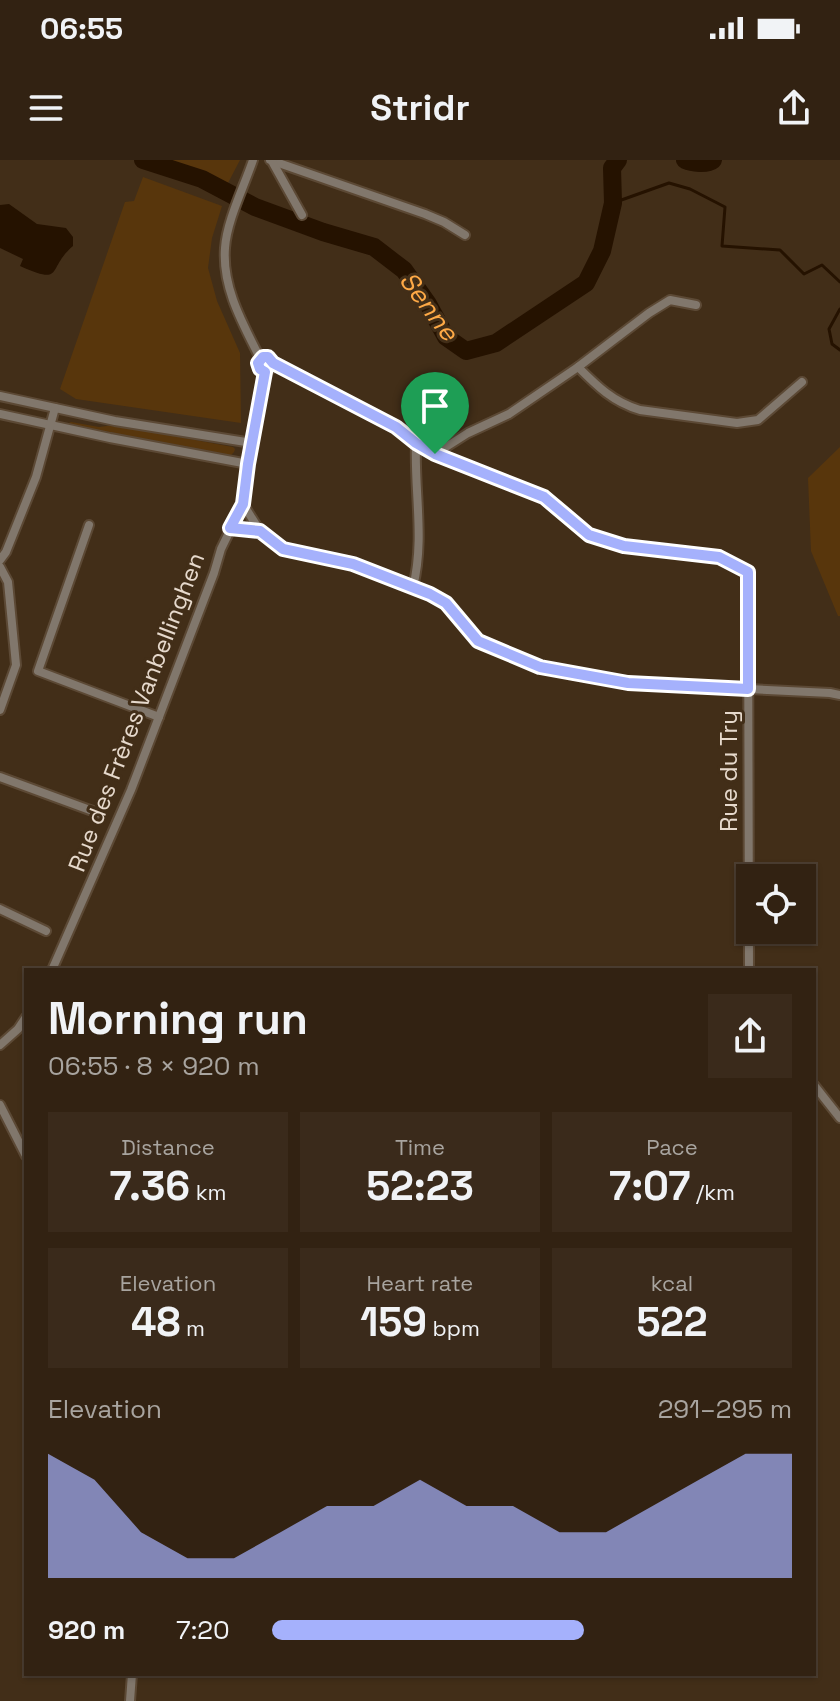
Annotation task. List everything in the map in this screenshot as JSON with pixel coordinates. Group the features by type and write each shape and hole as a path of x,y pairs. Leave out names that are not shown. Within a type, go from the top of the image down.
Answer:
{"street":[{"path":"253,160 233,213 225,246 226,278 238,315 260,358 258,367 265,372 271,369 273,363 268,357 260,358"},
{"path":"271,161 302,215"},
{"path":"271,161 425,214 465,235"},
{"path":"435,454 468,433 509,414 670,300 696,305"},
{"name":"Rue du Try","path":"273,363 396,427 435,454 544,497 589,535 624,546 719,557 748,572 749,968"},
{"path":"578,367 624,405 640,410 737,423 758,420 802,382"},
{"name":"Rue des Frères Vanbellinghen","path":"53,968 131,790 221,549 243,504 265,372"},
{"path":"0,396 115,421 252,443"},
{"path":"0,560 36,477 55,408"},
{"path":"0,414 248,464"},
{"path":"413,587 420,540 416,443"},
{"path":"243,504 260,531 283,549 353,564 413,587 446,603 478,641 540,667 628,683 840,695"},
{"path":"89,525 38,671 159,717"},
{"path":"230,528 260,531"},
{"path":"0,567 8,582 16,654 16,665 0,710"},
{"path":"0,777 98,813"},
{"path":"0,909 46,931"},
{"path":"0,1045 24,1020"},
{"path":"816,1088 840,1118"},
{"path":"0,1105 24,1152"},
{"path":"130,1701 132,1676"}],"shaded area":[{"path":"171,160 240,160 228,183"},
{"path":"143,177 222,206 212,238 208,268 217,301 240,353 241,423 76,399 60,389 125,202 134,201"},
{"path":"9,204 37,224 66,228 73,237 73,246 49,275 20,266 23,259 0,248 0,205"},
{"path":"67,424 99,427 114,425 235,449 231,455"},
{"path":"840,447 838,616 811,551 808,478"}],"waterway":[{"name":"Senne","path":"143,160 202,179 255,207 374,247 404,270 446,337 466,351 496,343 586,283 602,251 613,203 612,168 618,160"},
{"name":"Senne","path":"685,160 699,163 713,160"},
{"path":"613,203 669,183 690,189 725,207 722,246 780,250 804,274 822,265 840,282"},
{"path":"840,309 829,329 832,344 840,350"}],"route":[{"path":"263,357 396,427 435,454 544,497 589,535 624,546 719,557 748,572 748,689 628,683 540,667 478,641 446,603 430,594 353,564 283,549 260,531 230,528 243,504 265,372 261,371 258,363 263,357"}]}
